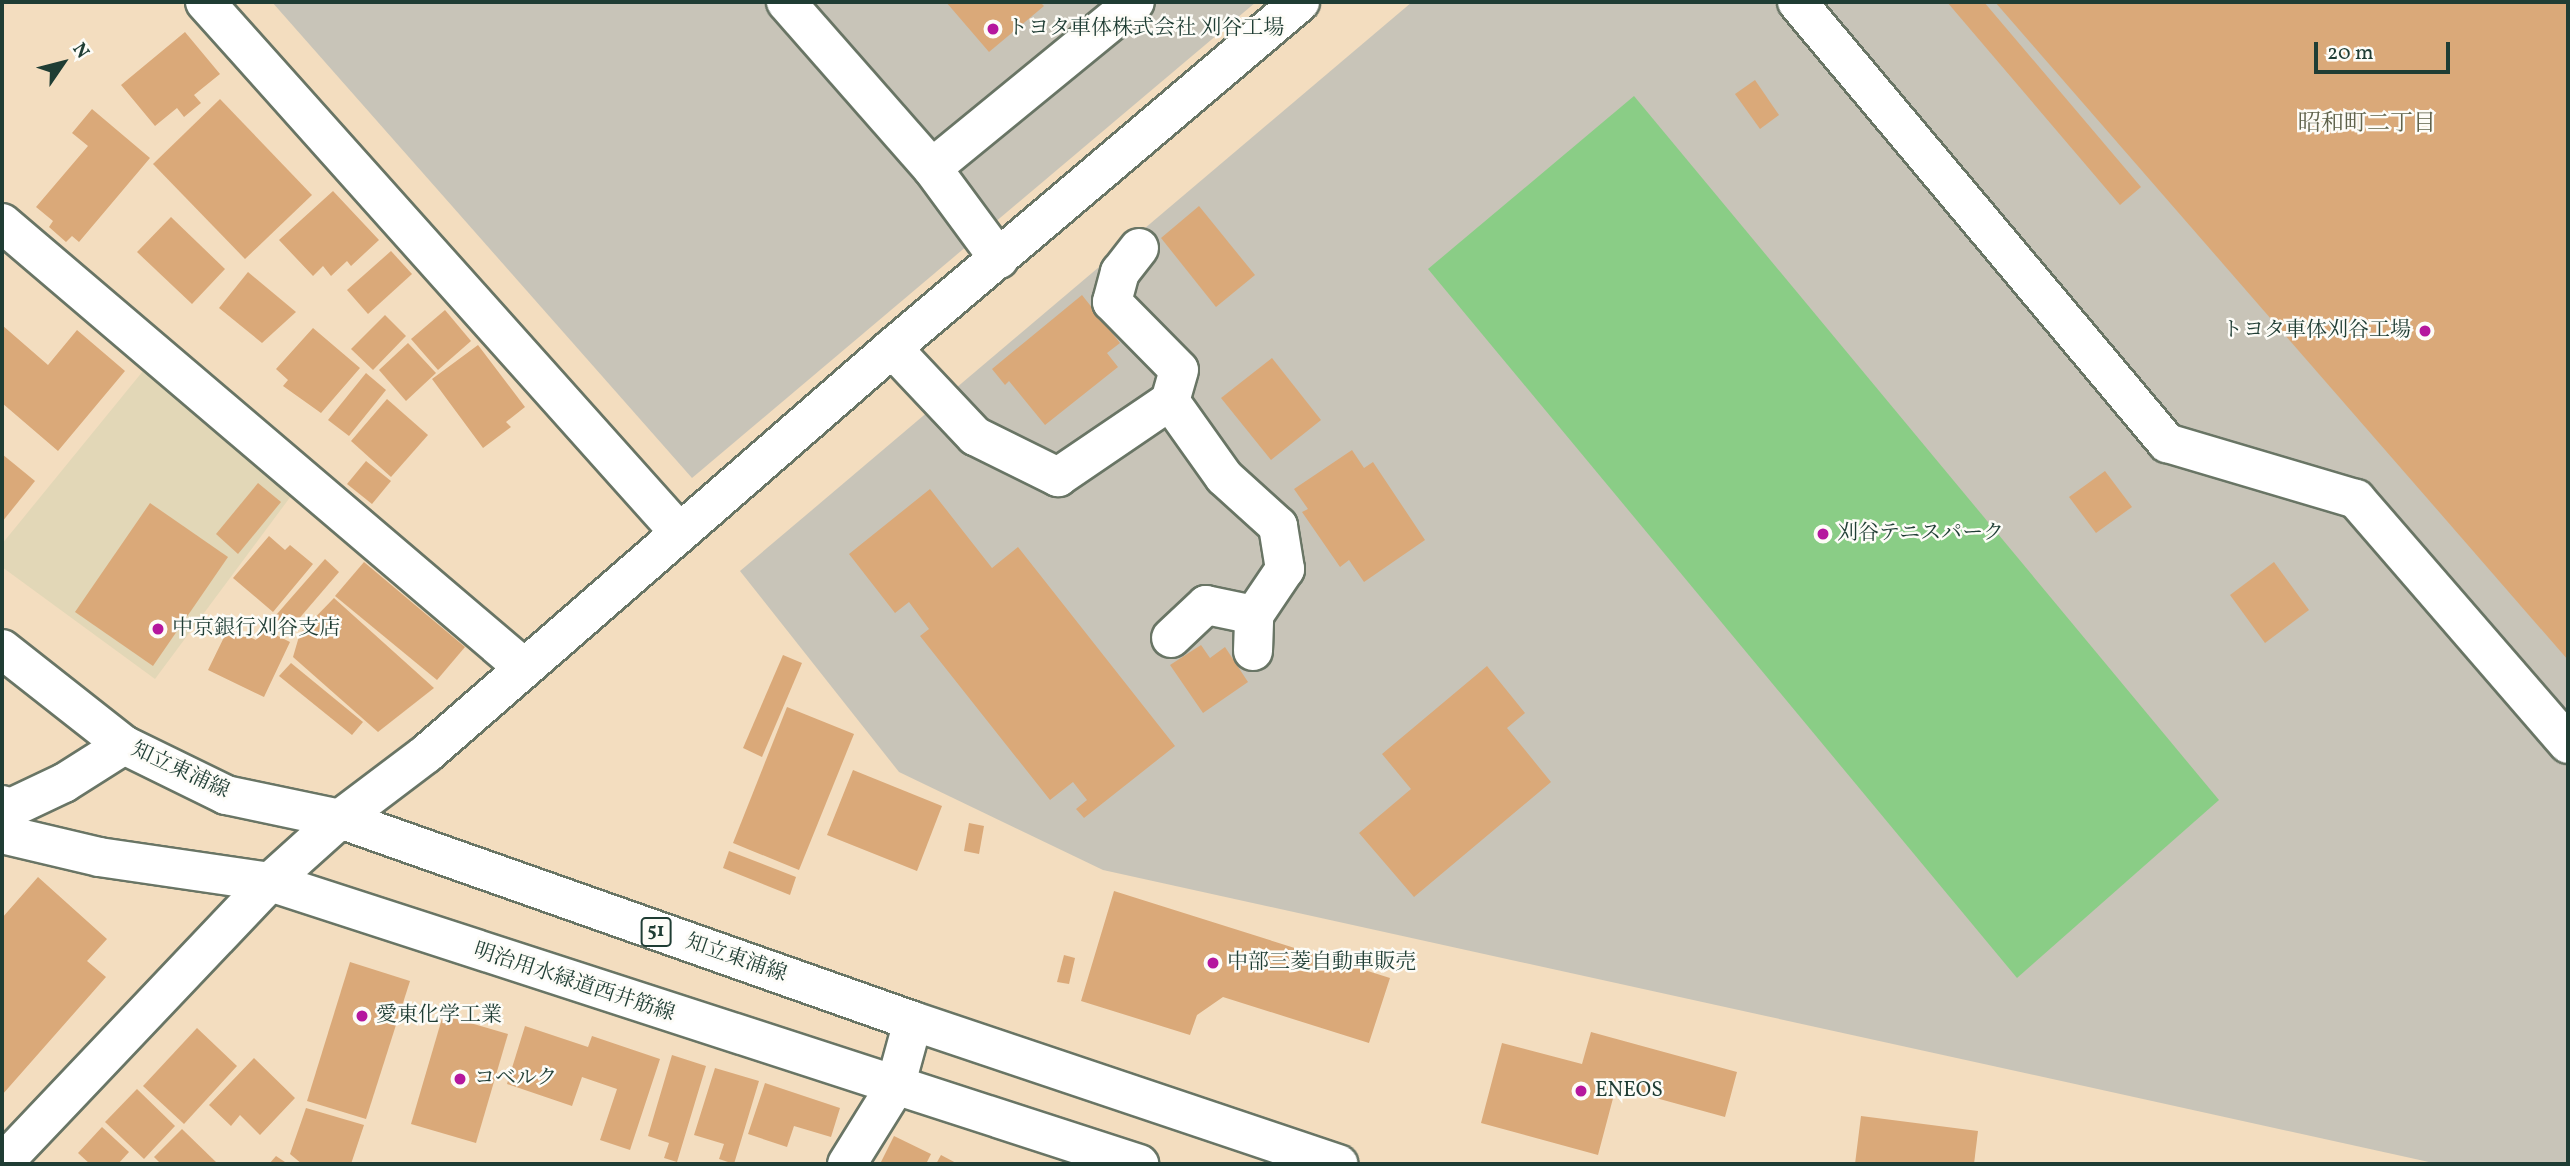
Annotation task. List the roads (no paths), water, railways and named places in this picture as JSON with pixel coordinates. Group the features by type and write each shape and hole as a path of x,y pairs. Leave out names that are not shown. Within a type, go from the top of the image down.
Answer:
{"street":[{"path":"205,2 680,533"},
{"path":"786,2 932,169 999,259"},
{"path":"932,169 1135,2"},
{"path":"2,1164 270,882 340,819 426,754 892,348 1300,2"},
{"path":"1797,2 2167,443 2356,499 2568,744"},
{"path":"2,223 523,667"},
{"path":"892,348 975,436 1058,477 1170,401 1179,370 1112,302 1119,272 1139,248"},
{"path":"1170,401 1224,477 1278,526 1285,569 1254,633 1206,605 1171,638"},
{"name":"知立東浦線","path":"2,649 124,745 226,795 340,819 914,1021 1339,1164"},
{"path":"2,805 11,808 64,783 124,745"},
{"name":"明治用水緑道西井筋線","path":"2,834 99,858 270,882 1139,1164"},
{"path":"847,1164 895,1087 914,1021"}],"place":[{"name":"トヨタ車体株式会社 刈谷工場","path":"993,29"},
{"name":"トヨタ車体刈谷工場","path":"2425,331"},
{"name":"刈谷テニスパーク","path":"1823,534"},
{"name":"中京銀行刈谷支店","path":"158,629"},
{"name":"中部三菱自動車販売","path":"1213,963"},
{"name":"愛東化学工業","path":"362,1016"},
{"name":"コベルク","path":"460,1079"},
{"name":"ENEOS","path":"1581,1091"}],"district":[{"name":"昭和町二丁目","path":"2367,124"}]}
